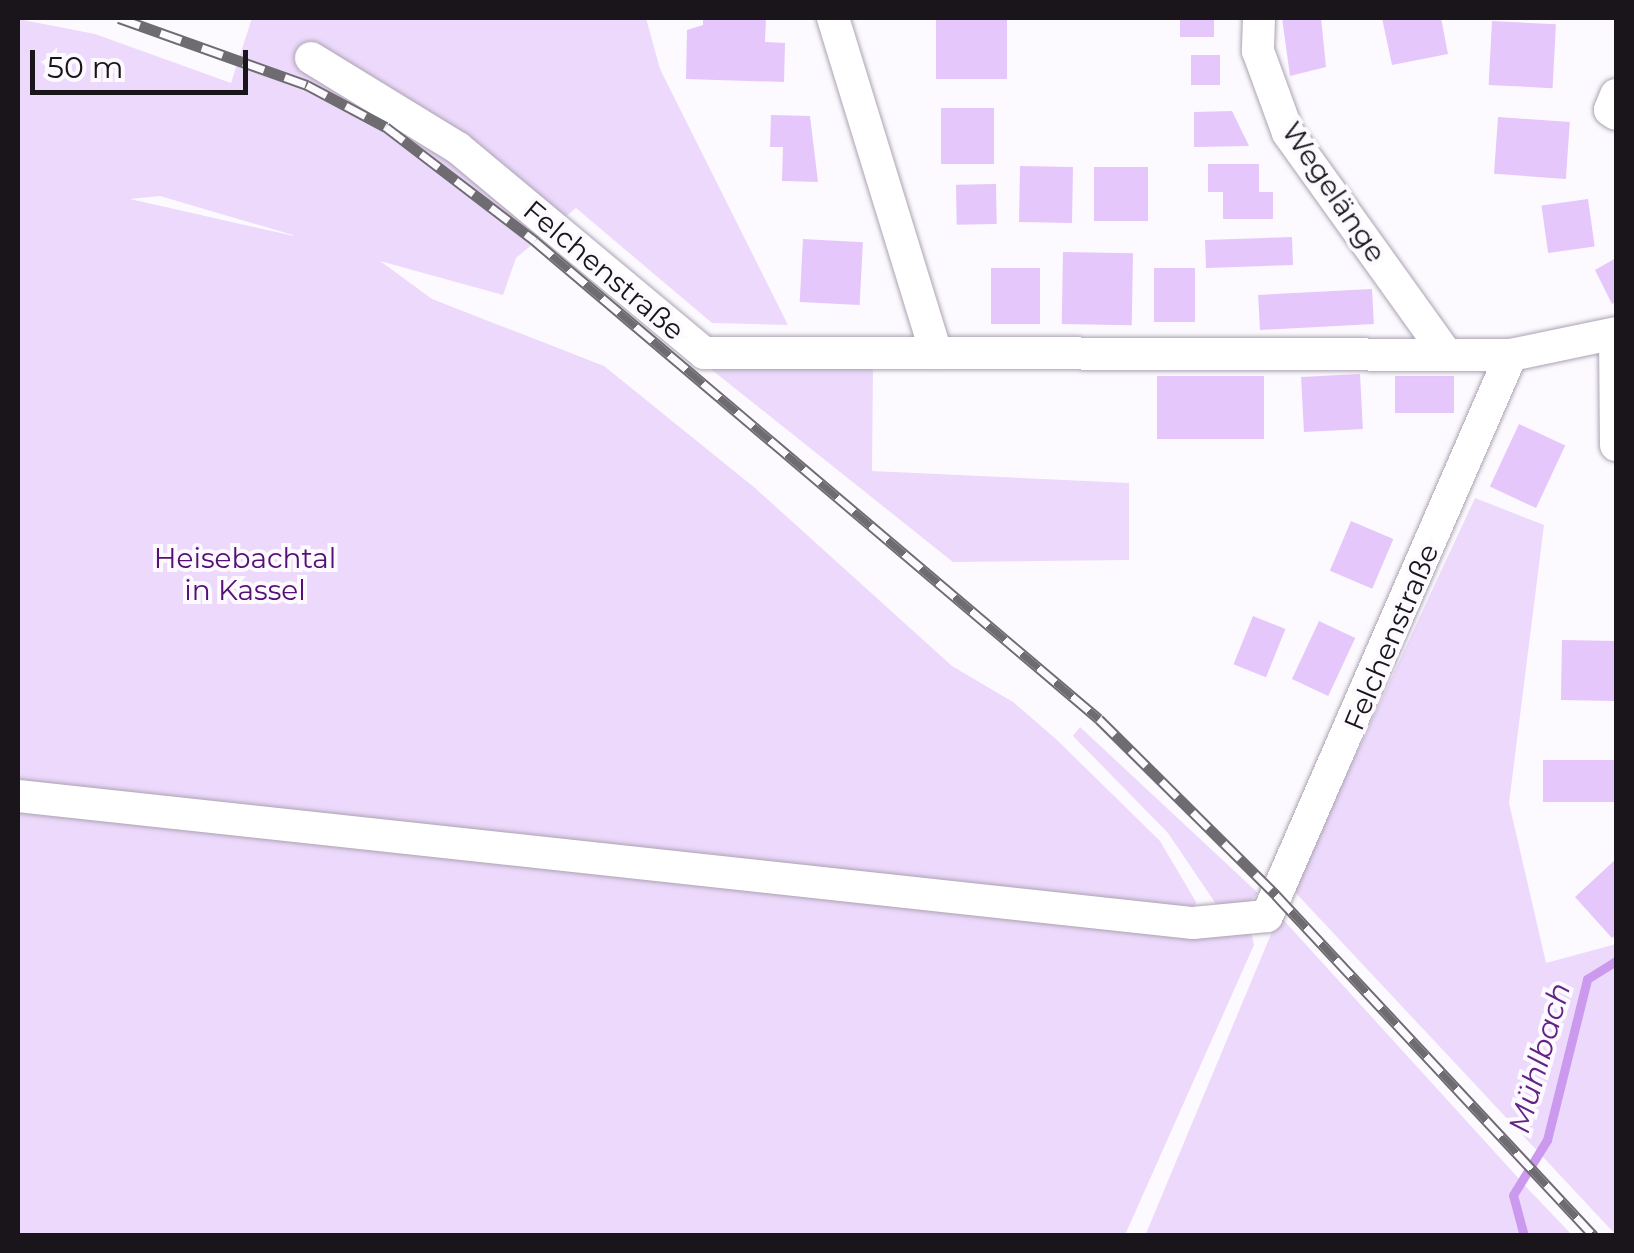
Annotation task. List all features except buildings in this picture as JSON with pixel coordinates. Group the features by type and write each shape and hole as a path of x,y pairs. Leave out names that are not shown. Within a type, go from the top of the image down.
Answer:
{"street":[{"name":"Wegelänge","path":"1259,18 1258,51 1288,133 1445,352"},
{"path":"830,20 936,353"},
{"name":"Felchenstraße","path":"311,58 458,148 704,353 1445,352 1511,356 1616,334"},
{"path":"1616,95 1610,110 1616,114"},
{"path":"1616,334 1616,445"},
{"name":"Felchenstraße","path":"18,796 1193,923 1267,916 1511,356"}],"green space":[{"name":"Heisebachtal in Kassel","path":"252,18 646,18 660,69 788,325 712,323 576,208 516,258 503,295 380,261 432,299 604,366 755,488 952,666 1013,702 1057,740 1160,841 1196,902 1194,914 1250,928 1254,945 1125,1235 18,1235 18,19 95,34 231,83","holes":["160,196 294,236 130,199"]},
{"path":"707,366 873,366 872,471 1129,483 1129,560 953,562"},
{"path":"1475,498 1544,525 1509,803 1546,963 1616,944 1616,1235 1293,890"},
{"path":"1080,727 1258,893 1250,902 1218,907 1168,833 1073,736"},
{"path":"1279,915 1530,1191 1572,1235 1145,1236"}],"waterway":[{"name":"Mühlbach","path":"1524,1236 1513,1195 1547,1140 1587,979 1616,961"}],"railway":[{"path":"119,18 307,85 386,127 535,241 1099,719 1276,895 1594,1236"}]}
